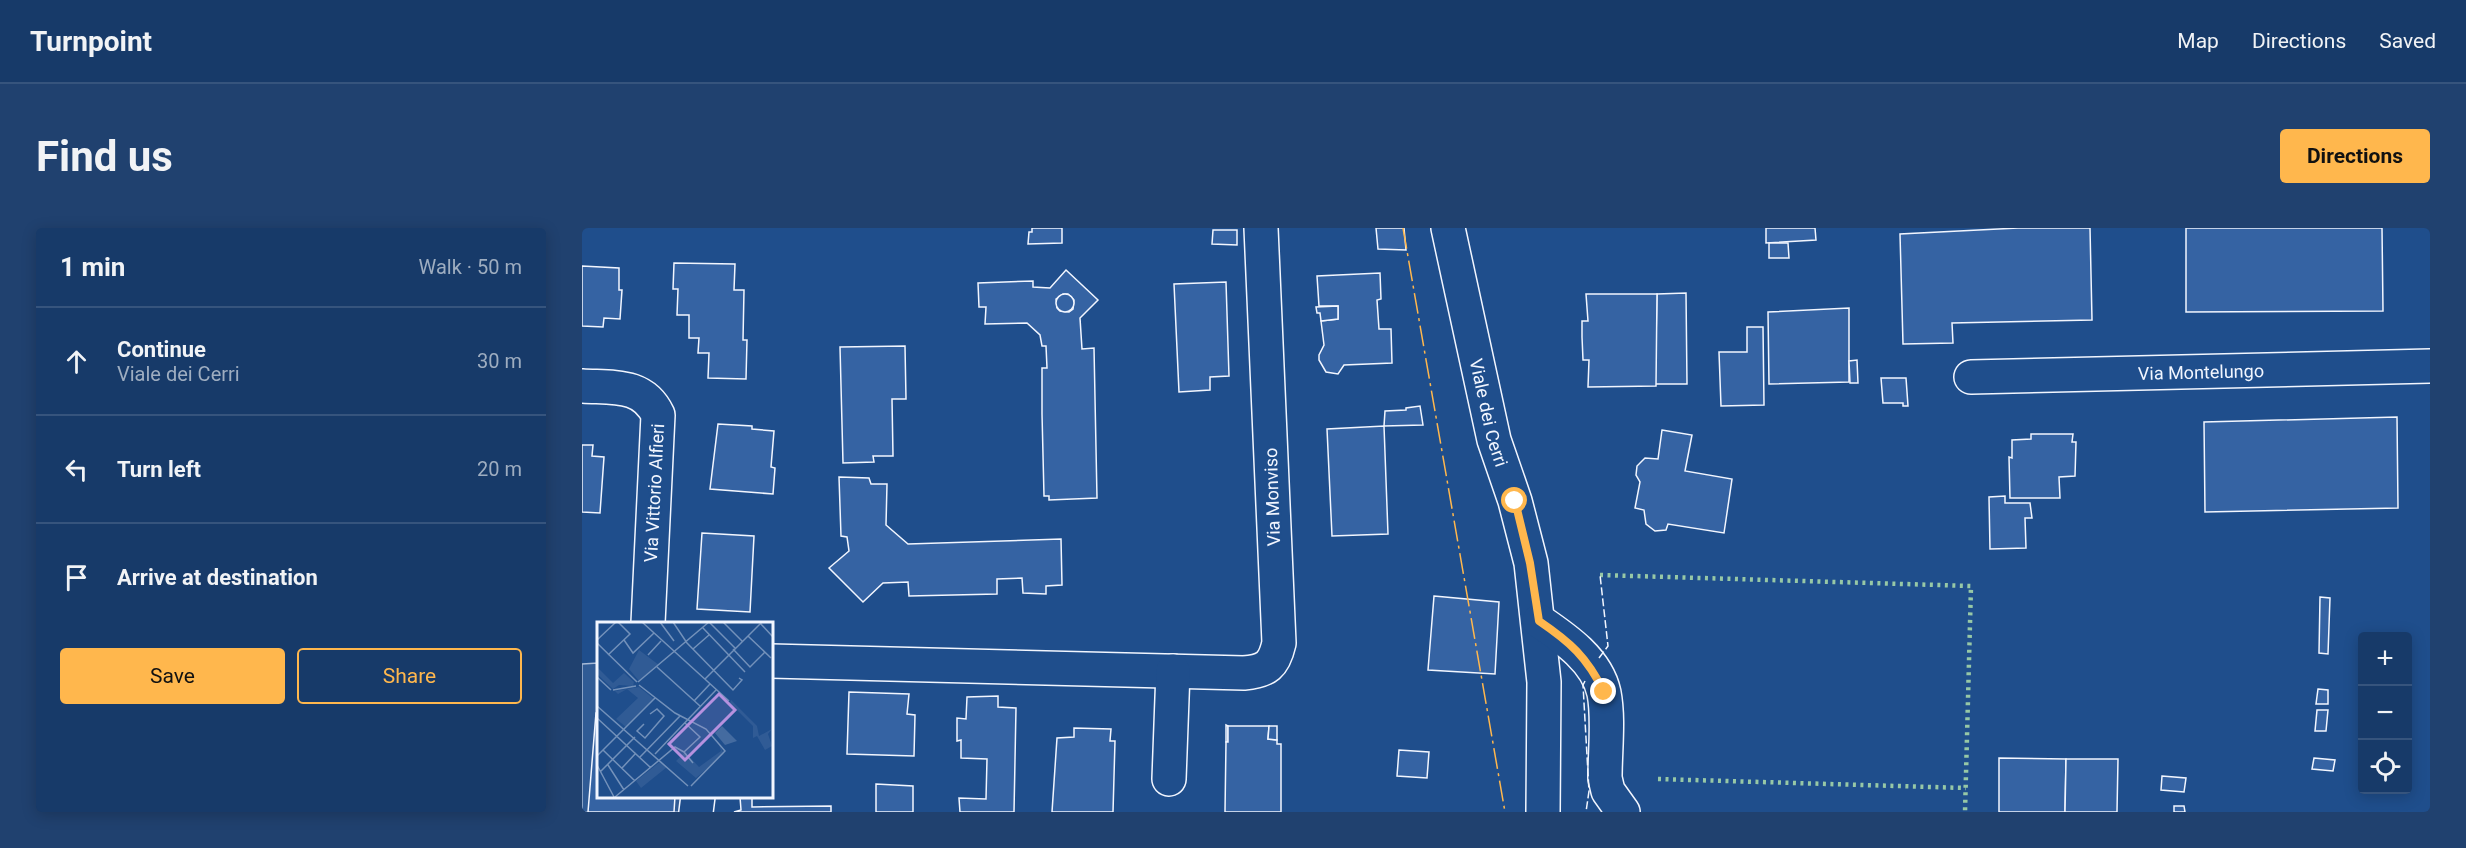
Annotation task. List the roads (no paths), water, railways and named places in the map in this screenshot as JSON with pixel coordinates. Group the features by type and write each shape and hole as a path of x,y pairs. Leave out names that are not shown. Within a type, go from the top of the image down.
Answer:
{"street":[{"name":"Via Monviso","path":"772,661 1260,672 1271,664 1279,643 1261,228"},
{"name":"Viale dei Cerri","path":"1448,228 1494,440 1515,501 1530,563 1539,621 1544,682 1543,812"},
{"name":"Via Montelungo","path":"1971,377 2430,366"},
{"name":"Via Vittorio Alfieri","path":"582,386 627,389 642,394 652,403 658,416 648,622"},
{"path":"1539,621 1569,642 1592,668 1604,692 1605,778 1608,791 1623,812"},
{"path":"1169,779 1173,671"},
{"path":"696,812 698,797"}]}
